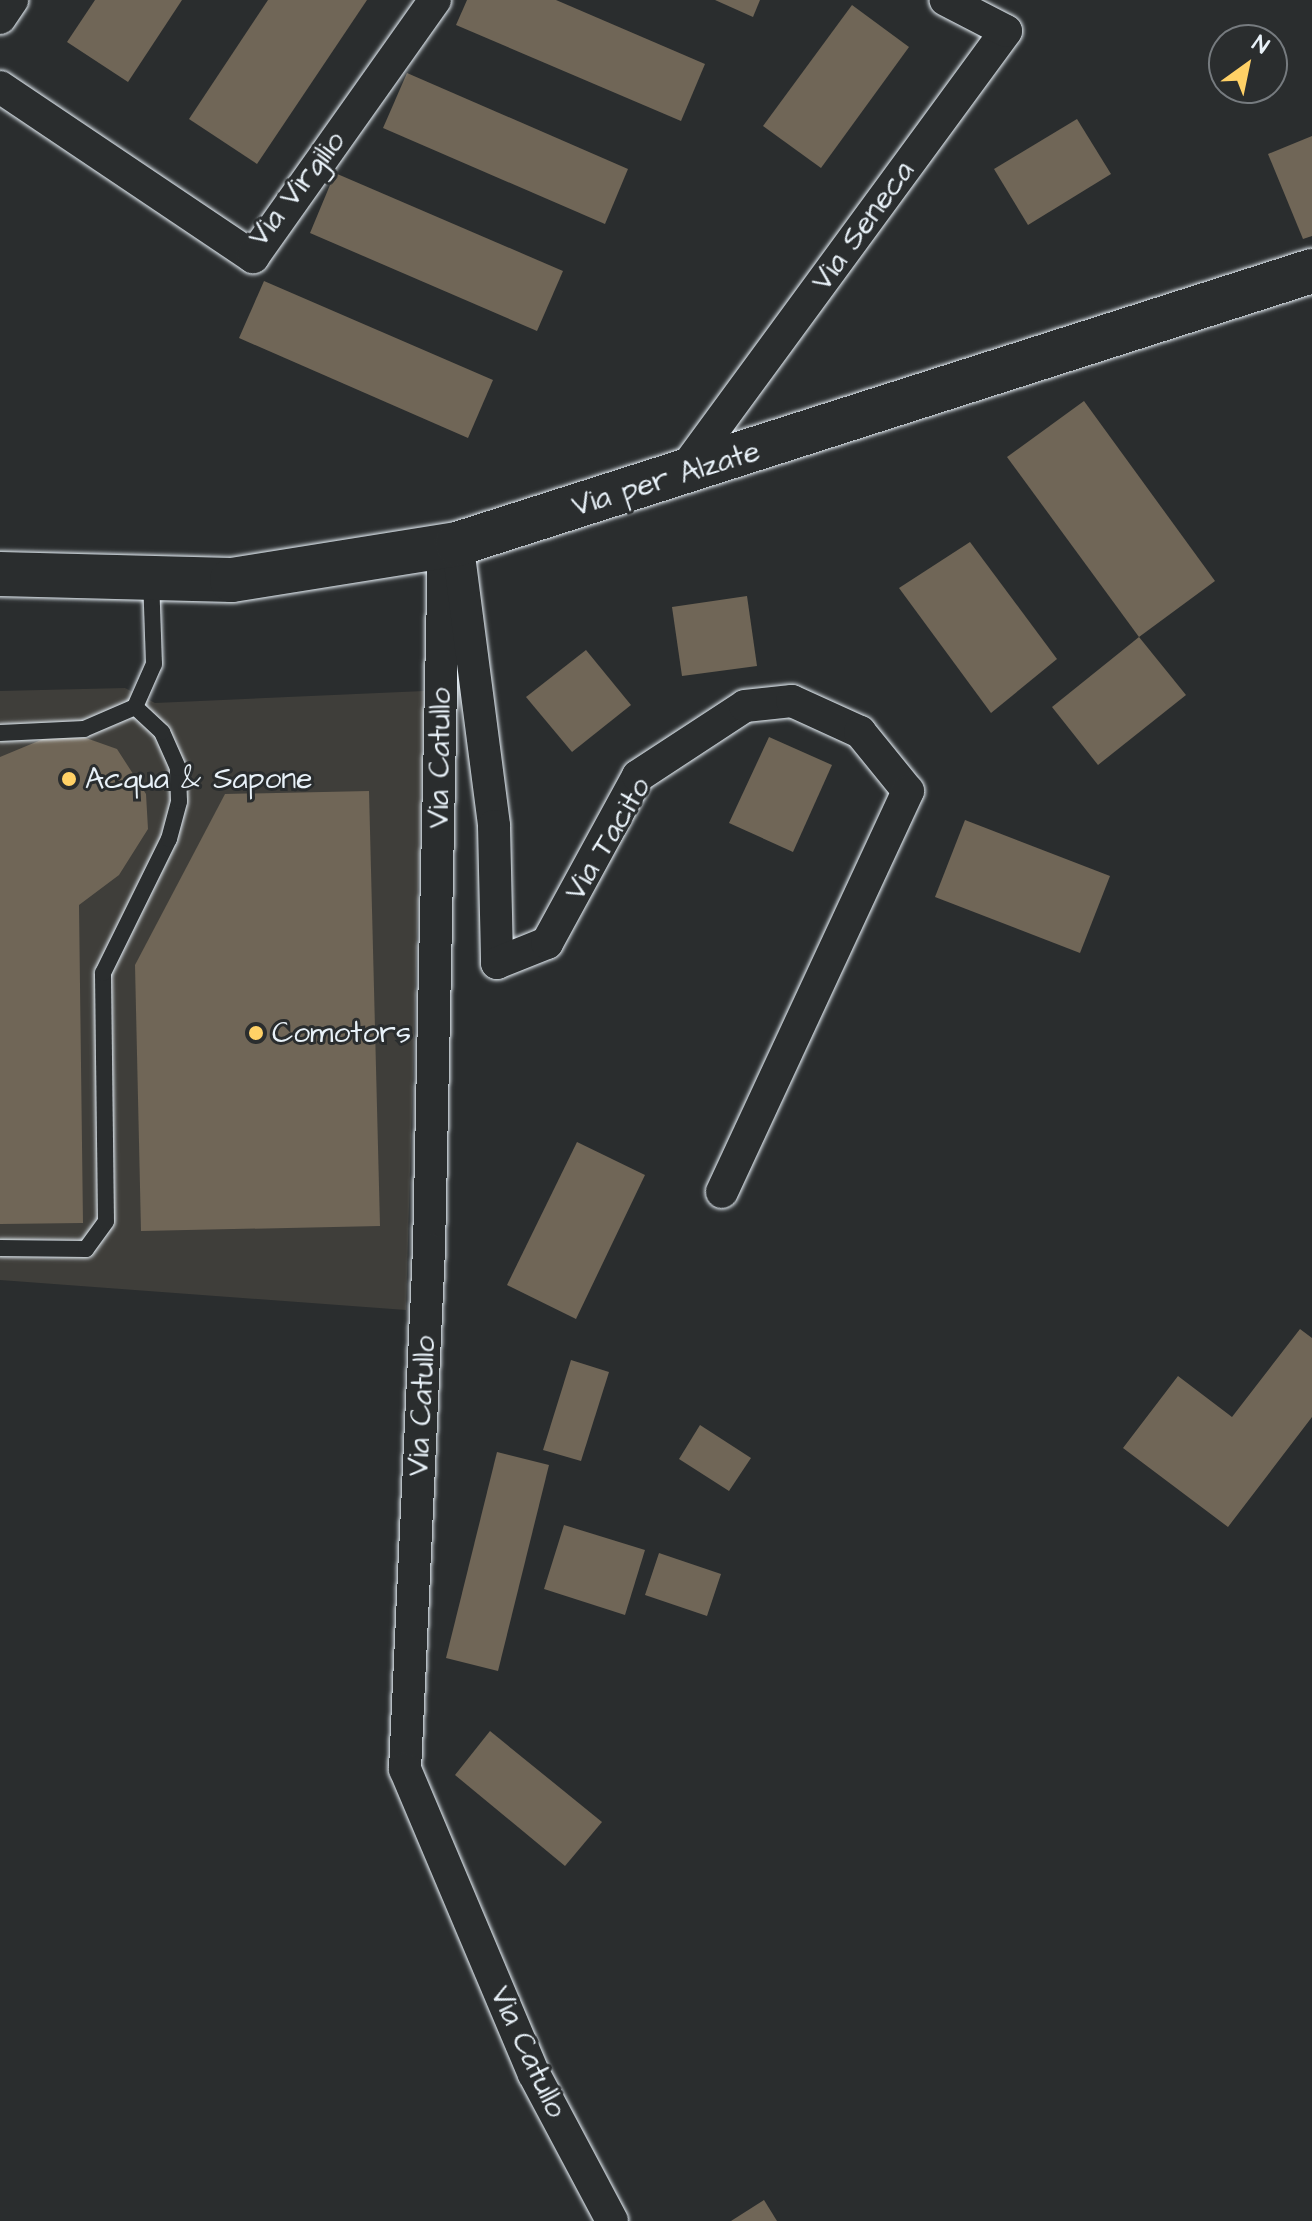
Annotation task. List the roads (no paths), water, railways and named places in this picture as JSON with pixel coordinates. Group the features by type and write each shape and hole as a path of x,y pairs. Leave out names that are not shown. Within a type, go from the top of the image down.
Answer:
{"street":[{"path":"0,18 12,0"},
{"name":"Via Virgilio","path":"0,87 253,257 435,0"},
{"name":"Via Seneca","path":"679,477 1006,31 946,0"},
{"name":"Via per Alzate","path":"0,574 232,580 451,544 679,477 1312,271"},
{"name":"Via Tacito","path":"451,544 494,826 497,963 547,943 638,776 745,706 792,701 860,732 908,791 722,1192"},
{"name":"Via Catullo","path":"451,544 429,1249 405,1769 534,2074 612,2221"}],"lane":[{"path":"0,733 84,729 135,707 154,664 151,578"},
{"path":"0,1248 86,1249 106,1221 103,973 169,839 179,801 178,768 162,732 135,707"}],"place":[{"name":"Acqua & Sapone","path":"69,779"},
{"name":"Comotors","path":"256,1033"}]}
